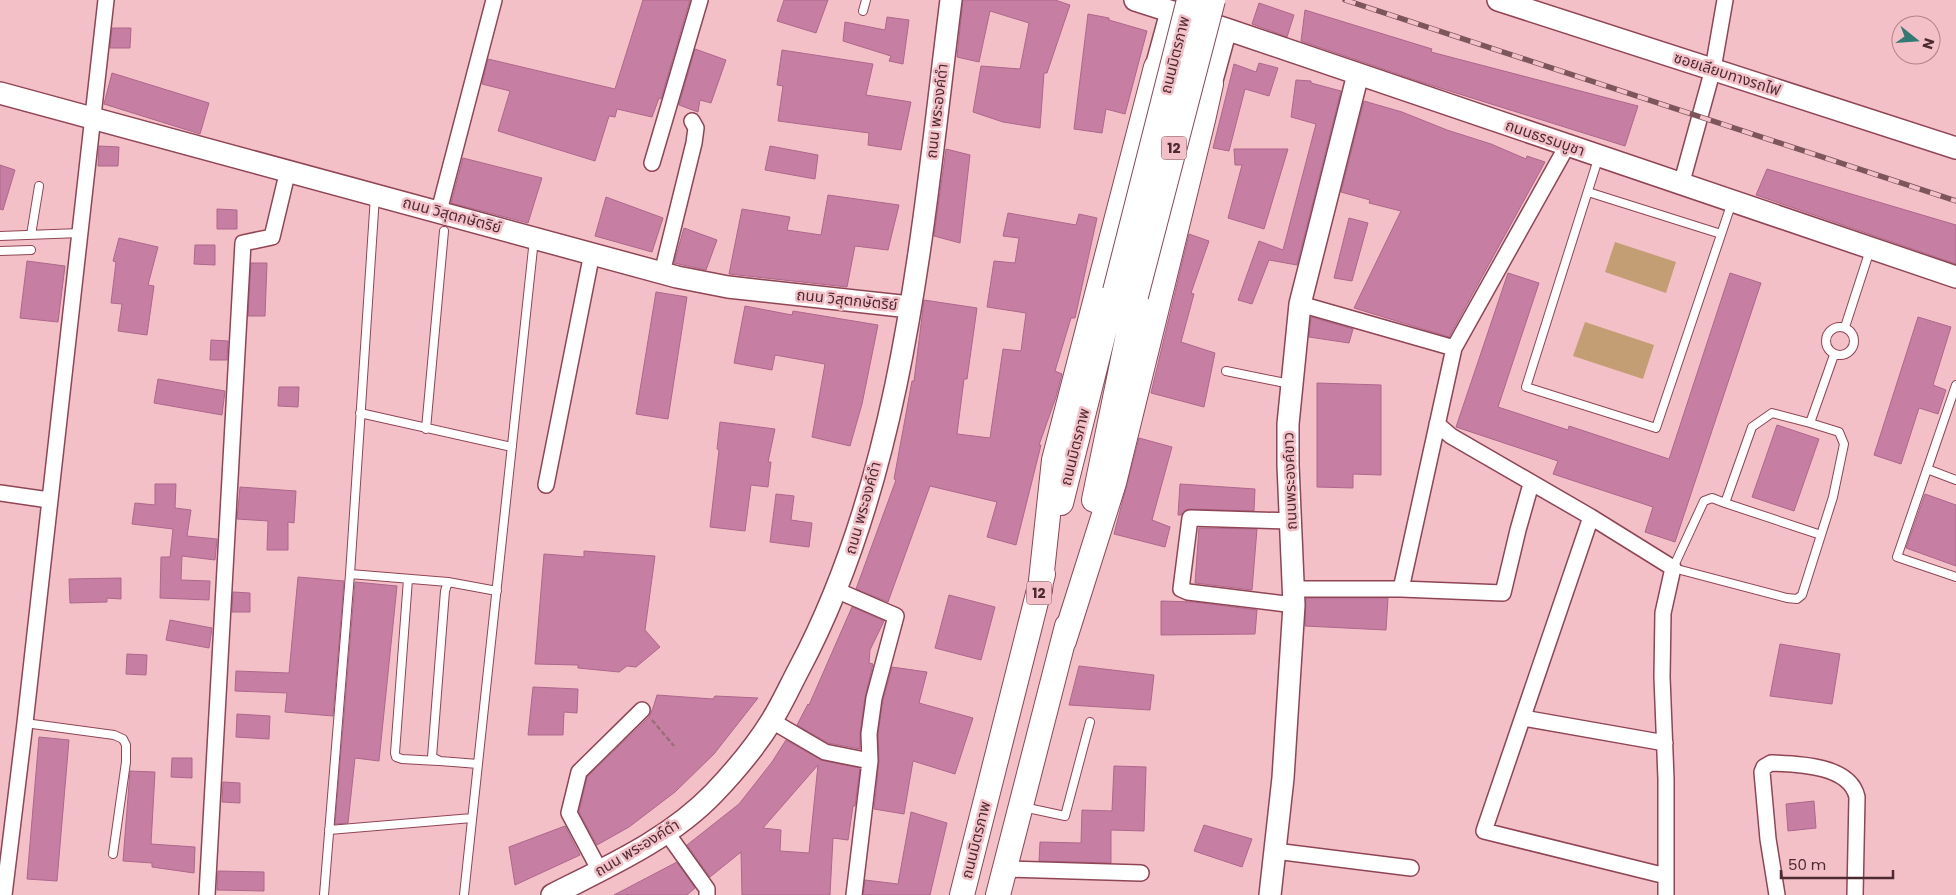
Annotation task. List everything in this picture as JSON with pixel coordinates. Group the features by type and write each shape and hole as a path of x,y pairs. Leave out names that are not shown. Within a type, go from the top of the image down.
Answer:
{"main road":[{"name":"ถนนมิตรภาพ","path":"962,895 1040,590 1125,293 1213,0"},
{"name":"ถนนมิตรภาพ","path":"998,895 1064,641 1125,293 1180,6"},
{"path":"1040,590 1054,460 1156,68 1175,52 1202,59 1211,84 1114,483 1064,641"}],"street":[{"path":"4,895 106,0"},
{"path":"442,221 494,0"},
{"path":"652,163 700,0"},
{"name":"ถนน พระองค์ดำ","path":"552,895 600,871 667,833 690,816 714,793 772,721 810,649 855,541 886,430 910,307 951,0"},
{"name":"ซอยเลียบทางรถไฟ","path":"1498,0 1956,148"},
{"path":"1681,185 1713,70 1725,0"},
{"name":"ถนนธรรมบูชา","path":"1144,1 1180,6 1226,29 1956,277"},
{"path":"1156,68 1180,6"},
{"path":"1211,84 1226,29"},
{"name":"ถนนพระองค์ขาว","path":"1270,895 1283,778 1294,597 1288,424 1300,304 1358,74"},
{"name":"ถนน วิสุตกษัตริย์","path":"0,92 375,195 442,221 534,237 662,272 728,287 910,307"},
{"path":"662,272 694,143 696,128 692,121"},
{"path":"1401,589 1454,348 1567,146"},
{"path":"207,895 243,243 272,237 288,170"},
{"path":"546,485 592,253"},
{"path":"1300,304 1454,348"},
{"path":"1437,424 1451,436 1531,484 1591,516 1673,568 1663,613 1662,677 1665,743 1666,895"},
{"path":"1291,521 1190,518 1181,589 1188,592 1294,597 1401,589 1503,593 1531,484"},
{"path":"0,493 49,500"},
{"path":"1591,516 1484,831 1666,876"},
{"path":"836,590 896,616 874,698 869,734 870,761 854,895"},
{"path":"600,871 569,813 578,772 642,710"},
{"path":"1523,718 1665,743"},
{"path":"772,721 825,752 870,761"},
{"path":"1777,895 1768,839 1762,772 1764,767 1771,763 1828,769 1843,778 1856,790 1858,797 1855,895"},
{"path":"667,833 707,889 707,895"},
{"path":"1275,851 1411,868"},
{"path":"1005,869 1141,873"}],"lane":[{"path":"863,11 866,0"},
{"path":"1599,156 1526,387 1656,428 1732,202"},
{"path":"32,234 39,186"},
{"path":"1588,192 1721,234"},
{"path":"324,895 350,574 375,195"},
{"path":"426,429 442,221"},
{"path":"0,236 80,233"},
{"path":"464,895 534,237"},
{"path":"1845,327 1870,248"},
{"path":"0,251 31,250"},
{"path":"1834,327 1845,327 1853,335 1853,346 1846,354 1834,354 1826,347 1826,336 1834,327"},
{"path":"1810,423 1834,354"},
{"path":"1226,371 1292,384"},
{"path":"1956,385 1897,557 1956,577"},
{"path":"360,413 512,447"},
{"path":"1725,503 1752,427 1772,414 1839,432 1844,444 1833,497 1804,590 1798,599 1787,598 1673,568 1704,501 1712,498 1725,503 1821,535"},
{"path":"1927,469 1956,480"},
{"path":"350,574 448,582 496,591"},
{"path":"408,579 396,757 478,764"},
{"path":"440,761 432,756 431,751 445,591 448,582"},
{"path":"1022,806 1041,812 1065,816 1090,722"},
{"path":"25,723 114,735 123,739 126,745 126,762 113,854"},
{"path":"328,830 472,818"}],"path":[{"path":"642,710 674,746"}],"shaded area":[{"path":"1615,242 1676,262 1666,293 1605,272"},
{"path":"1585,322 1654,345 1643,379 1573,356"}],"building":[{"path":"643,0 690,0 661,99 659,98 652,117 617,109 615,117 609,116 595,161 498,131 510,91 482,84 488,59 615,89"},
{"path":"784,0 828,0 816,33 777,21"},
{"path":"963,0 1055,0 1070,5 1047,73 1044,73 1040,128 1003,122 973,112 981,66 1020,69 1029,23 990,11 979,62 957,57"},
{"path":"1259,3 1294,15 1287,37 1252,24"},
{"path":"1305,10 1432,49 1431,52 1638,106 1625,146 1421,82 1301,41"},
{"path":"1088,14 1109,18 1109,20 1147,31 1125,114 1106,109 1102,133 1074,129"},
{"path":"887,17 909,20 903,64 889,61 891,56 843,41 845,22 885,30"},
{"path":"112,28 131,28 130,48 110,48"},
{"path":"695,49 726,60 711,103 700,100 698,112 679,105"},
{"path":"782,50 873,64 866,95 911,102 901,150 868,145 869,133 778,121 783,86 777,85"},
{"path":"1259,63 1278,68 1269,96 1245,89 1229,151 1213,148 1234,64 1256,72"},
{"path":"112,73 209,103 200,134 104,104"},
{"path":"1296,80 1311,81 1311,83 1341,91 1297,265 1269,260 1252,304 1238,300 1259,241 1283,250 1316,124 1291,117"},
{"path":"1364,101 1402,112 1447,130 1491,144 1526,159 1527,156 1545,162 1449,337 1354,308 1401,211 1369,203 1370,200 1341,192"},
{"path":"99,146 119,147 118,166 98,166"},
{"path":"770,146 818,155 815,179 765,170"},
{"path":"946,149 970,155 960,243 934,236"},
{"path":"1234,149 1288,149 1264,229 1228,218 1242,165 1235,165"},
{"path":"463,158 542,178 528,223 451,203"},
{"path":"0,165 15,170 3,210 0,209"},
{"path":"1767,169 1956,225 1956,264 1756,195"},
{"path":"828,195 899,205 888,250 855,246 847,287 729,274 742,209 790,217 787,230 821,235"},
{"path":"606,197 663,218 652,252 595,236"},
{"path":"217,209 237,210 237,229 217,229"},
{"path":"1008,213 1076,225 1079,214 1097,218 1075,318 1071,318 1055,371 1062,374 1039,445 1041,445 1016,545 987,537 997,502 930,486 888,602 856,589 896,480 894,479 912,381 914,381 924,300 977,308 967,379 964,379 957,434 990,438 1003,349 1021,351 1026,313 987,307 994,261 1015,263 1019,238 1003,236"},
{"path":"1349,218 1368,223 1352,281 1334,278"},
{"path":"684,228 717,240 706,270 674,263"},
{"path":"1189,234 1209,241 1191,293 1194,294 1181,342 1215,353 1204,407 1151,393"},
{"path":"119,238 158,247 148,285 154,286 147,335 118,331 122,304 111,303 116,262 113,261"},
{"path":"195,245 215,245 215,265 194,264"},
{"path":"27,261 65,266 58,322 20,318"},
{"path":"251,263 267,263 265,316 248,316"},
{"path":"1508,273 1539,283 1498,407 1568,430 1569,426 1669,459 1730,273 1761,283 1675,542 1645,532 1653,507 1553,474 1558,461 1456,427"},
{"path":"656,292 687,297 668,419 636,414"},
{"path":"745,306 792,315 793,311 878,325 862,404 850,446 812,437 825,364 775,355 772,370 734,363"},
{"path":"1311,317 1353,329 1349,343 1309,337"},
{"path":"1918,317 1951,327 1933,385 1946,390 1938,414 1919,408 1901,464 1874,455"},
{"path":"211,340 228,341 227,360 210,360"},
{"path":"158,379 225,391 222,415 154,403"},
{"path":"1317,383 1381,385 1381,475 1353,474 1353,488 1317,487"},
{"path":"279,387 299,387 298,407 278,406"},
{"path":"720,422 775,429 768,462 771,462 768,487 751,485 745,531 710,527 719,450 717,449"},
{"path":"1777,425 1819,439 1794,511 1752,497"},
{"path":"1139,438 1172,447 1152,520 1170,527 1165,547 1114,534"},
{"path":"155,484 176,484 175,508 191,510 187,536 217,539 215,560 182,556 181,580 210,581 209,600 160,598 161,557 170,557 173,529 132,524 135,503 155,505"},
{"path":"1180,484 1255,489 1254,511 1190,509 1178,515"},
{"path":"240,487 296,491 294,523 288,522 288,550 267,550 268,521 237,519"},
{"path":"776,494 794,496 791,520 812,523 809,547 770,542"},
{"path":"1925,494 1956,505 1956,566 1906,548"},
{"path":"1199,528 1257,529 1252,590 1195,583"},
{"path":"584,551 655,556 645,630 660,647 636,667 627,666 619,672 578,668 578,665 535,664 544,554 584,557"},
{"path":"298,577 344,581 333,716 285,712 287,693 235,691 236,671 289,673"},
{"path":"121,578 121,599 107,598 107,602 70,603 69,579"},
{"path":"355,582 397,586 379,761 355,758 348,823 335,824"},
{"path":"233,592 250,593 250,612 232,612"},
{"path":"949,595 995,607 981,660 935,648"},
{"path":"1306,598 1388,598 1386,630 1305,626"},
{"path":"1161,601 1194,602 1257,610 1255,634 1161,635"},
{"path":"852,607 884,621 870,650 869,663 873,664 865,697 860,733 860,749 828,743 797,725 809,705"},
{"path":"170,620 212,628 209,648 166,640"},
{"path":"1780,644 1840,654 1832,704 1770,696"},
{"path":"127,654 147,655 146,675 126,674"},
{"path":"1079,666 1154,675 1150,710 1069,705"},
{"path":"892,667 927,672 919,703 973,718 955,774 913,761 904,814 874,809 879,762 878,734 883,700"},
{"path":"533,687 578,689 577,713 564,712 563,735 528,735"},
{"path":"657,695 713,699 715,696 758,698 714,754 675,792 629,827 597,845 579,812 587,777 649,717"},
{"path":"237,714 270,716 269,739 236,737"},
{"path":"39,737 69,740 57,881 27,879"},
{"path":"786,740 821,760 860,768 848,840 833,838 830,895 742,895 741,852 710,877 687,845 739,804 772,762","holes":["818,765 809,853 780,851 781,830 763,828"]},
{"path":"172,758 192,758 192,778 171,777"},
{"path":"1114,766 1146,767 1144,831 1111,830 1111,863 1039,861 1040,842 1081,843 1082,810 1112,811"},
{"path":"130,771 155,772 151,844 195,847 194,873 152,867 152,863 123,861"},
{"path":"223,782 240,783 240,803 222,802"},
{"path":"1814,801 1816,828 1788,831 1786,804"},
{"path":"911,812 947,823 930,895 863,895 865,880 898,884"},
{"path":"1204,825 1252,839 1242,867 1194,851"},
{"path":"565,826 580,855 515,885 509,847"},
{"path":"677,862 695,888 687,895 614,895"},
{"path":"218,871 264,872 264,891 217,890"}],"railway":[{"path":"1345,0 1956,201"}]}
